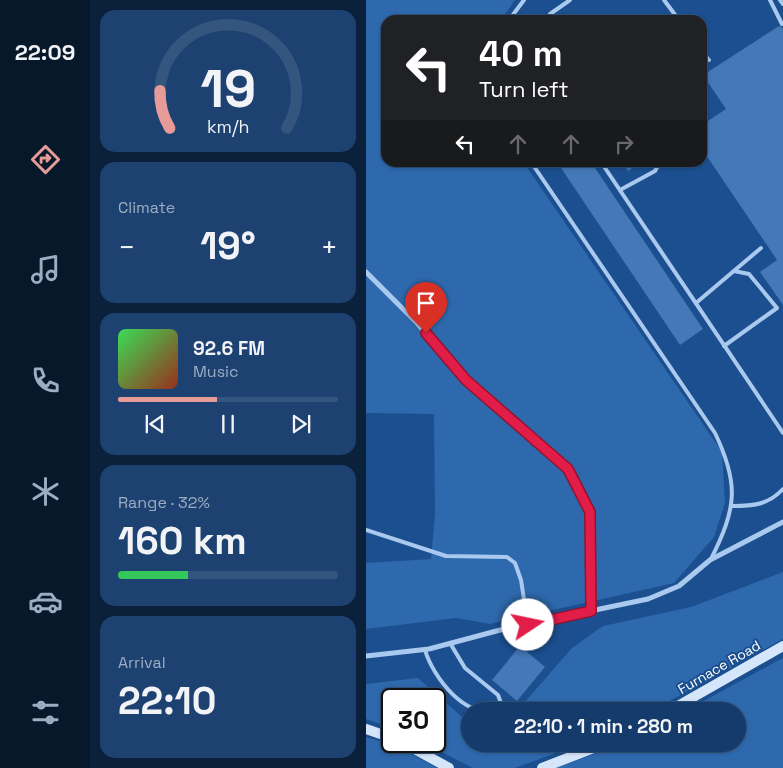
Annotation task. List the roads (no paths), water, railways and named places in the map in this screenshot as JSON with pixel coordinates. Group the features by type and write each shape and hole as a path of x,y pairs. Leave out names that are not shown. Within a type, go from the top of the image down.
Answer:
{"main road":[{"name":"Furnace Road","path":"685,702 783,646"},
{"path":"366,729 381,734"},
{"path":"542,768 583,752"},
{"path":"422,753 449,768"}],"street":[{"path":"366,272 416,322 466,380 568,469 590,512 591,611"},
{"path":"366,656 425,650 664,594 692,576 710,560 783,522"}],"lane":[{"path":"513,15 524,0"},
{"path":"549,15 570,0"},
{"path":"664,0 675,15"},
{"path":"770,0 782,24"},
{"path":"780,0 783,4"},
{"path":"534,167 715,433 727,460 731,478 732,506 729,520 710,560"},
{"path":"604,167 783,433"},
{"path":"620,190 655,171 657,167"},
{"path":"696,303 761,248"},
{"path":"724,346 777,308 749,274 734,271"},
{"path":"732,506 751,506 766,503 783,489"},
{"path":"366,530 446,556 507,557 515,563 521,580 528,625"},
{"path":"425,650 430,668 447,688 471,709 482,711 498,709 500,703 498,695 465,668 450,643"}]}
